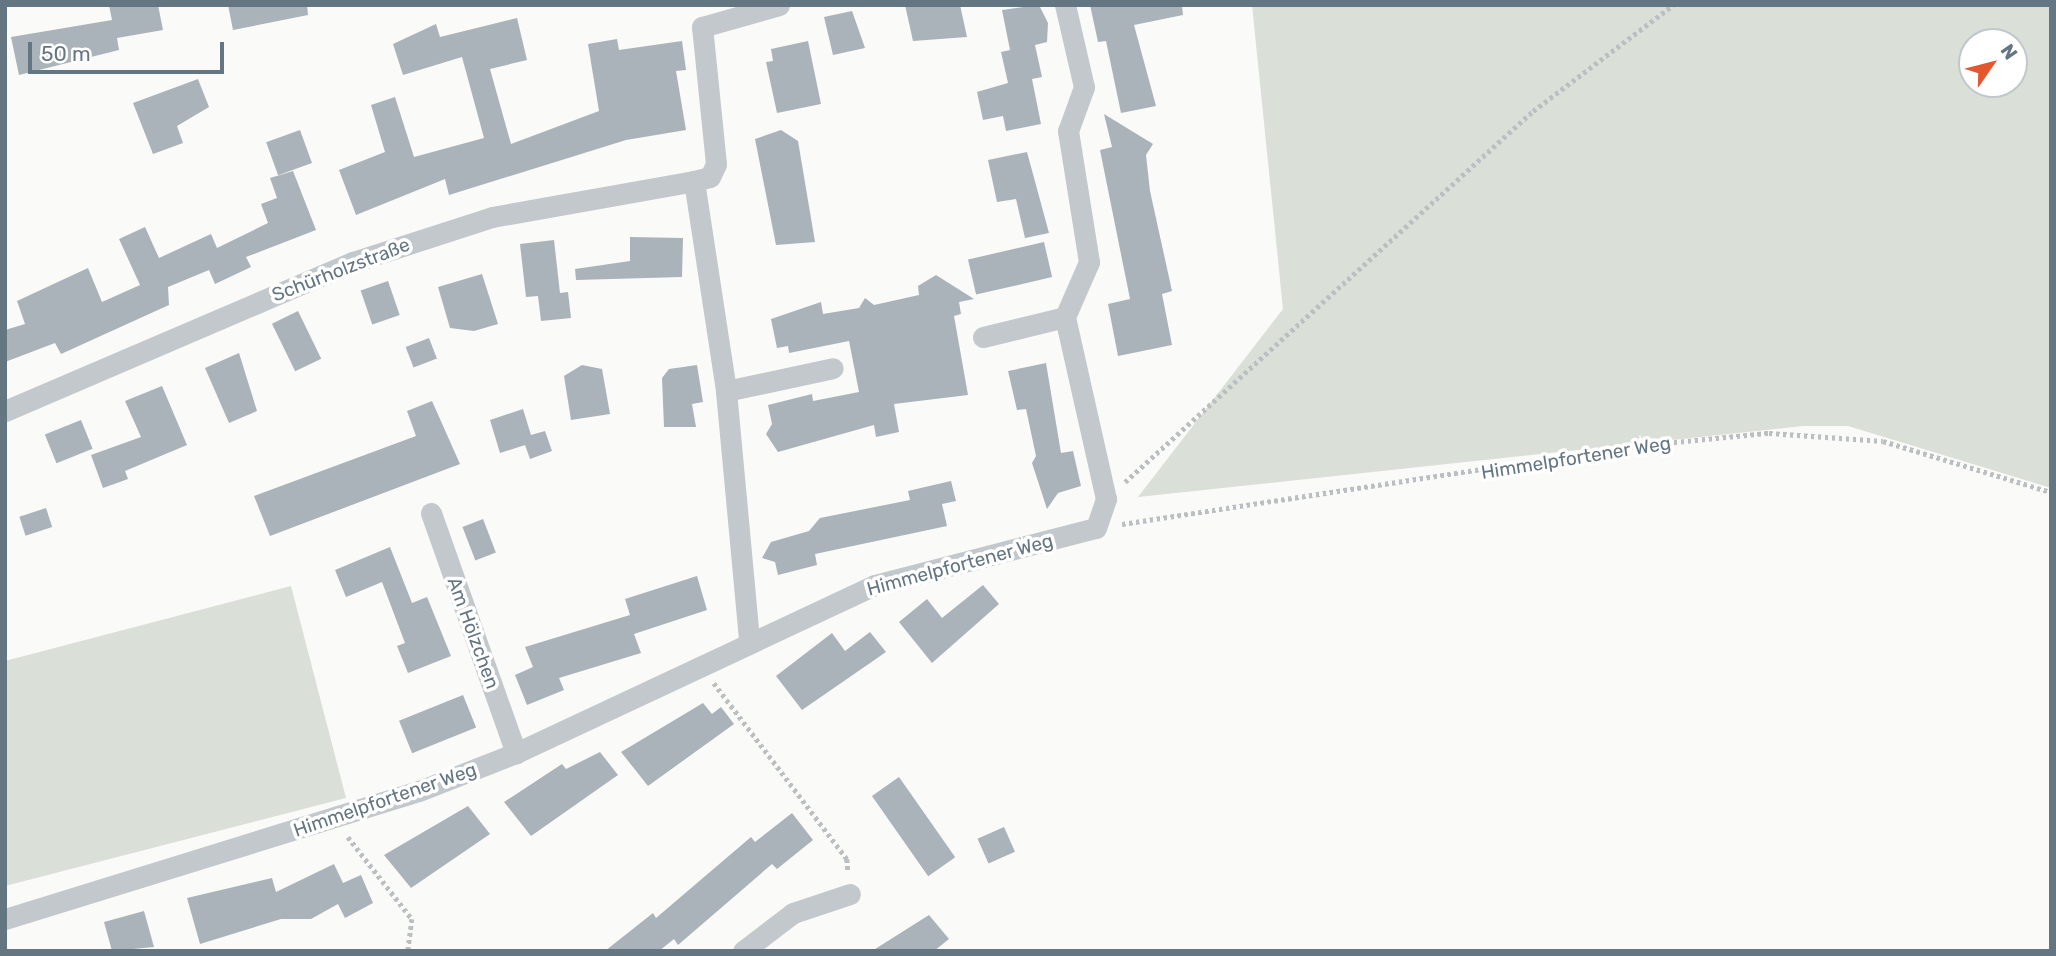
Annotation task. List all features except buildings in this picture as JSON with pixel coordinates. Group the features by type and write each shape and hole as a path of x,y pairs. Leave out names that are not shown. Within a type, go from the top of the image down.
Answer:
{"street":[{"path":"749,640 726,391 694,181 710,177 716,164 702,27 779,5"},
{"path":"1065,5 1084,87 1068,131 1089,262 1065,317 1106,499 1096,528"},
{"name":"Schürholzstraße","path":"5,411 393,249 492,217 694,181"},
{"path":"983,337 1065,317"},
{"path":"726,391 833,368"},
{"name":"Am Hölzchen","path":"431,513 516,753"},
{"name":"Himmelpfortener Weg","path":"5,919 335,820 516,753 749,640 876,585 1096,528"},
{"path":"743,951 793,913 850,894"}],"path":[{"path":"1106,499 1522,120 1673,5"},
{"name":"Himmelpfortener Weg","path":"1096,528 1626,447 1769,433 1883,441 2051,492"},
{"path":"712,681 847,859 850,894"},
{"path":"335,820 412,919 408,951"}],"shaded area":[{"path":"1252,5 2051,5 2051,488 1848,426 1803,426 1138,497 1283,309"},
{"path":"291,586 346,798 5,886 5,661"}]}
